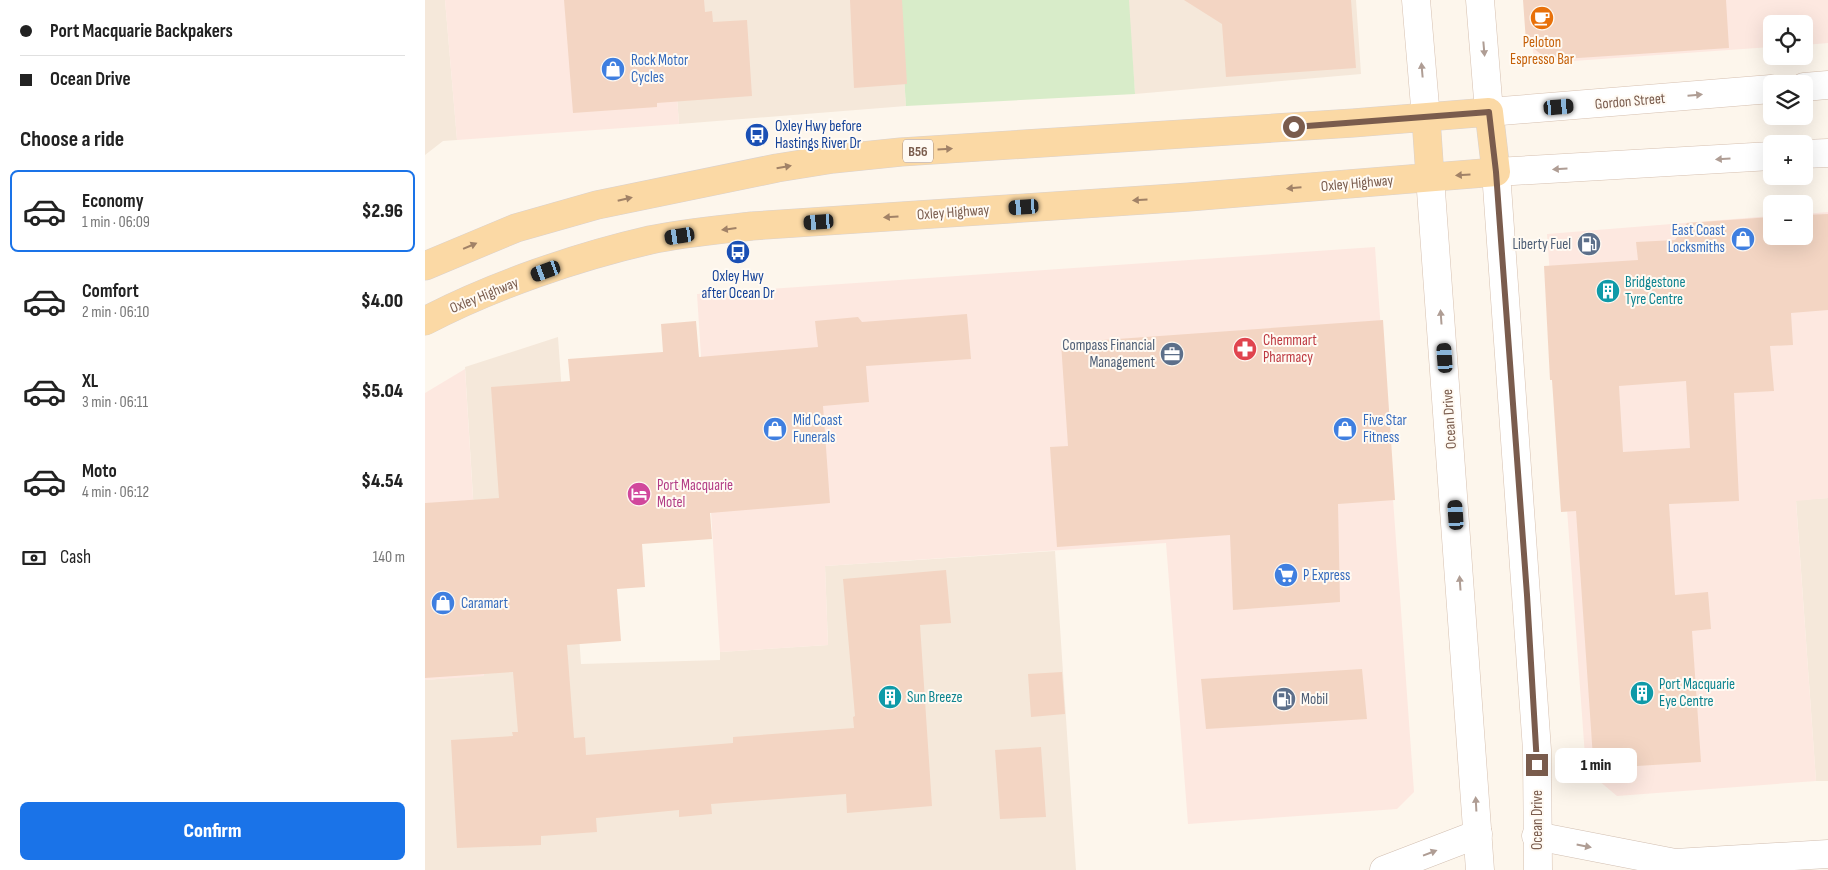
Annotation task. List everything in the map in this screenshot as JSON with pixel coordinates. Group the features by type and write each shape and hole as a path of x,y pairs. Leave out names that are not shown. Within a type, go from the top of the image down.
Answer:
{"main road":[{"path":"1416,0 1430,177"},
{"path":"1480,0 1496,172 1763,156"},
{"path":"1813,86 1828,85"},
{"name":"Gordon Street","path":"1489,112 1763,90"},
{"name":"B56","path":"425,266 516,228 597,205 691,185 833,159 901,152 1426,118 1489,112"},
{"path":"1813,154 1828,153"},
{"name":"Oxley Highway","path":"425,321 484,294 564,265 651,240 694,233 752,226 1189,197 1496,172"},
{"name":"Ocean Drive","path":"1496,172 1537,750 1537,870"},
{"name":"Ocean Drive","path":"1430,177 1480,870"},
{"path":"1384,870 1478,834"},
{"path":"1536,836 1666,867 1828,854"}],"shaded area":[{"path":"425,0 445,0 457,140 443,141 425,155"},
{"path":"445,0 670,0 679,124 457,140"},
{"path":"670,0 899,0 906,106 679,124"},
{"path":"1128,0 1356,0 1361,74 1135,94"},
{"path":"1529,0 1828,0 1828,43 1813,44 1813,15 1763,15 1763,48 1545,63 1533,53"},
{"path":"1828,212 1828,498 1796,501 1816,781 1617,796 1586,770 1547,234 1763,217 1763,245 1813,245 1813,213"},
{"path":"1375,247 1414,792 1397,809 1188,824 1166,543 825,566 828,645 720,652 697,294"},
{"path":"558,337 581,664 720,660 720,652 828,645 825,566 1055,551 1076,870 425,870 425,680 484,675 465,367"},
{"path":"465,369 484,676 425,680 425,393"},
{"path":"1828,498 1828,781 1816,781 1796,500"}],"green space":[{"path":"899,0 1129,0 1135,94 906,106"}],"building":[{"path":"564,0 704,0 705,12 712,11 713,22 747,20 752,96 657,103 657,107 573,113"},
{"path":"850,0 902,0 907,84 854,88"},
{"path":"1184,0 1351,0 1356,68 1226,77 1222,24"},
{"path":"1523,0 1726,0 1729,48 1548,60 1526,42"},
{"path":"1828,214 1828,310 1791,313 1793,345 1770,346 1774,391 1734,393 1739,501 1669,504 1675,595 1708,592 1711,629 1692,631 1701,762 1621,767 1621,756 1593,758 1576,511 1561,512 1552,380 1550,380 1544,266 1638,260 1636,242 1675,240 1687,223 1763,218 1763,245 1813,245 1813,215","holes":["1686,381 1690,448 1623,452 1619,386"]},
{"path":"967,314 971,359 866,366 869,402 823,406 830,503 710,513 712,539 642,544 645,587 617,589 621,641 567,645 574,738 585,737 586,755 733,743 733,737 854,728 853,717 855,716 843,579 946,570 951,623 920,625 932,806 847,813 846,794 711,804 712,814 679,817 679,810 596,818 597,832 541,836 541,845 457,848 451,740 513,736 512,732 518,732 513,672 425,678 425,503 499,498 491,387 570,381 568,359 663,352 661,324 696,321 699,357 818,347 815,321 858,317 862,322"},
{"path":"1383,320 1395,500 1338,504 1340,602 1233,610 1230,535 1057,547 1050,447 1068,446 1061,343"},
{"name":"Mobil","path":"1362,669 1367,719 1206,729 1201,679"},
{"path":"1062,672 1065,714 1031,717 1028,674"},
{"path":"1041,747 1046,817 1000,819 995,750"}],"place":[{"name":"Peloton Espresso Bar","path":"1542,18"},
{"name":"Rock Motor Cycles","path":"613,69"},
{"name":"Oxley Hwy before Hastings River Dr","path":"757,135"},
{"name":"East Coast Locksmiths","path":"1743,239"},
{"name":"Liberty Fuel","path":"1589,244"},
{"name":"Oxley Hwy after Ocean Dr","path":"738,252"},
{"name":"Bridgestone Tyre Centre","path":"1608,291"},
{"name":"Chemmart Pharmacy","path":"1245,349"},
{"name":"Compass Financial Management","path":"1172,354"},
{"name":"Mid Coast Funerals","path":"775,429"},
{"name":"Five Star Fitness","path":"1345,429"},
{"name":"Port Macquarie Motel","path":"639,494"},
{"name":"P Express","path":"1286,575"},
{"name":"Caramart","path":"443,603"},
{"name":"Port Macquarie Eye Centre","path":"1642,693"},
{"name":"Sun Breeze","path":"890,697"},
{"name":"Mobil","path":"1284,699"}],"route":[{"path":"1294,127 1489,112 1496,172 1527,595 1537,765"}]}
